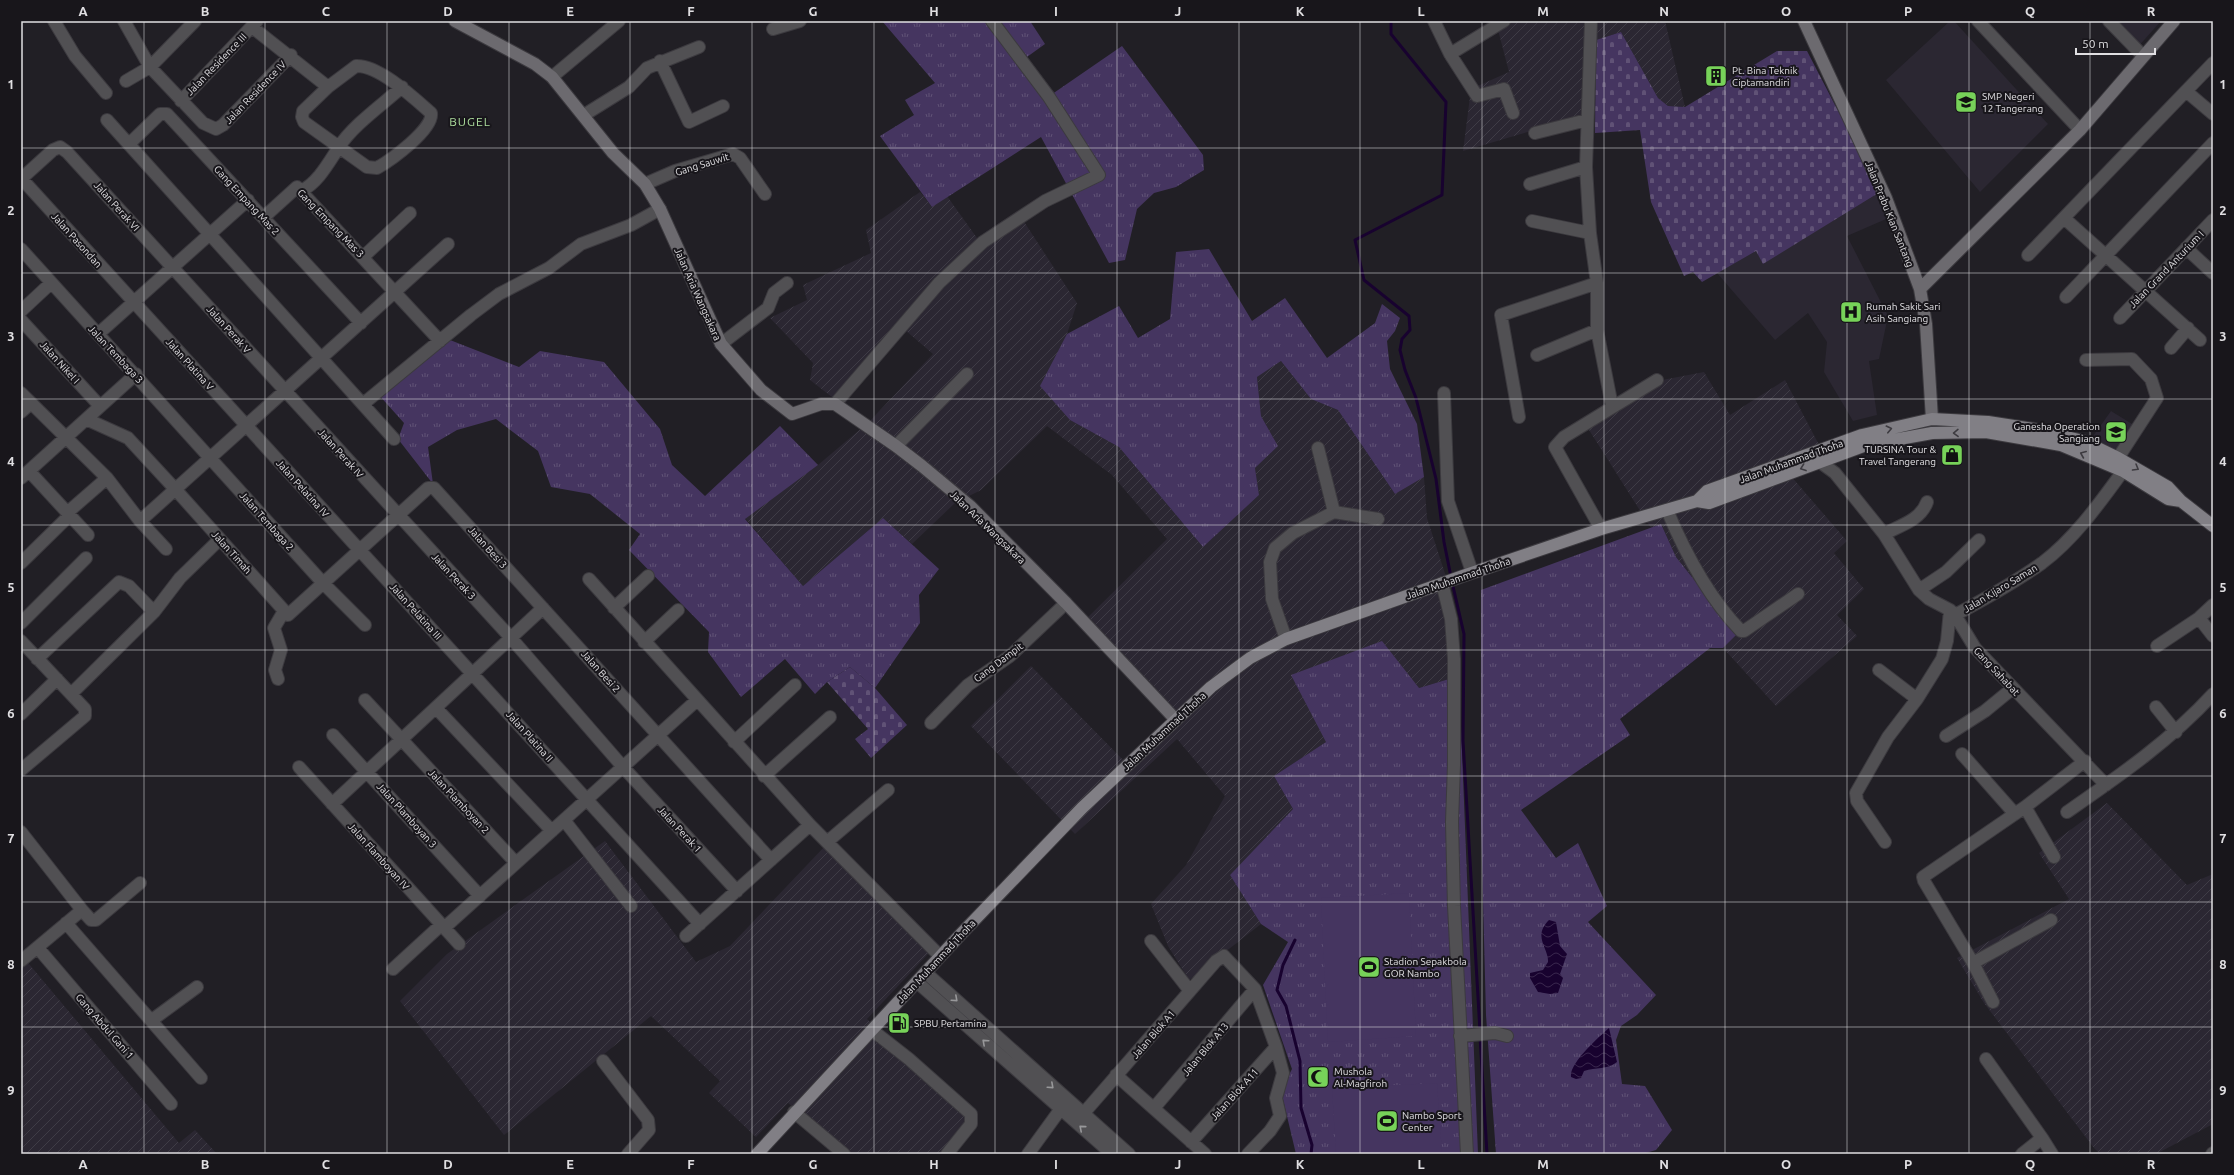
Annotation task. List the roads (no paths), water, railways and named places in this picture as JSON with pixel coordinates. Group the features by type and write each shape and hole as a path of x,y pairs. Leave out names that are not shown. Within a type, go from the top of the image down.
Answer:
{"main road":[{"name":"Jalan Muhammad Thoha","path":"757,1154 794,1112 918,982 940,956 1082,808 1211,687 1250,658 1286,639 1445,582 1601,529 1697,501 1707,492 1932,419 1987,427 2062,445 2123,471 2168,499 2181,501"},
{"name":"Jalan Muhammad Thoha","path":"1697,501 1709,503 1820,462 1864,440 1987,427 2034,429 2083,441 2118,458 2168,487 2181,501 2213,526"}],"street":[{"path":"54,21 75,56 106,93"},
{"path":"126,81 150,67 195,21"},
{"name":"Jalan Aria Wangsakara","path":"455,21 535,64 552,77 613,153 645,184 660,209 721,344 761,390 792,414 821,404 835,404 896,446 970,506 1066,603 1176,720"},
{"path":"552,77 619,21"},
{"path":"773,29 800,21"},
{"path":"835,404 939,283 983,242 1046,201 1099,175 1049,97 992,21"},
{"path":"1434,21 1450,54 1477,96 1503,89 1506,91 1513,113"},
{"path":"1450,54 1504,21"},
{"path":"1591,21 1586,167 1590,233 1596,283 1597,330 1612,406"},
{"name":"Jalan Prabu Kian Santang","path":"1804,21 1886,198 1920,289 1926,324 1931,376 1932,419"},
{"path":"1978,21 2080,130"},
{"path":"2109,21 2143,56"},
{"path":"1920,289 2080,130 2174,21"},
{"path":"128,23 150,67 181,101"},
{"path":"254,24 328,87"},
{"name":"Jalan Residence III","path":"181,101 254,24"},
{"path":"584,115 629,87 647,68 660,61 699,47"},
{"name":"Jalan Residence IV","path":"181,101 203,123 216,129 220,127 291,56"},
{"path":"660,61 689,122 724,106"},
{"path":"2028,255 2187,92 2213,63"},
{"path":"360,66 402,87 431,113 430,123 423,132 377,168 367,167 304,122 302,117 303,111 328,87 352,68 360,66"},
{"path":"301,191 320,174 338,147 363,121 402,87"},
{"path":"2187,92 2213,114"},
{"name":"Gang Empang Mas 2","path":"129,144 160,114 167,114 361,323"},
{"path":"108,120 394,439"},
{"path":"1535,133 1587,120"},
{"path":"2066,298 2213,143"},
{"name":"Jalan Perak VI","path":"21,179 53,150 60,147 67,152 172,268"},
{"name":"Gang Sauwit","path":"645,184 681,169 733,154 740,158 765,194"},
{"path":"1530,184 1586,167"},
{"name":"Jalan Pasondan","path":"21,179 134,302"},
{"name":"Gang Empang Mas 3","path":"264,217 297,187 440,341"},
{"path":"98,334 248,200"},
{"path":"363,404 471,315 499,294 550,268 581,244 631,225 660,209"},
{"path":"363,257 410,213"},
{"path":"2064,218 2200,340"},
{"name":"Jalan Grand Anturium I","path":"2120,318 2213,220"},
{"path":"1532,221 1590,233"},
{"path":"140,521 211,459 448,244"},
{"path":"2186,248 2213,273"},
{"name":"Jalan Tembaga 3","path":"21,249 136,374 211,459"},
{"name":"Jalan Perak V","path":"172,268 285,391"},
{"path":"21,312 52,283"},
{"path":"1519,416 1501,315 1596,283"},
{"path":"721,344 768,308 774,293 787,284"},
{"name":"Jalan Platina V","path":"134,302 247,426"},
{"name":"Jalan Nikel I","path":"21,320 99,405"},
{"path":"2171,348 2188,328"},
{"path":"1537,355 1597,330"},
{"path":"2086,360 2132,358 2151,379 2153,385 2157,398 2118,458"},
{"path":"88,535 69,514 25,474 86,419 99,405 136,374"},
{"path":"896,446 967,374"},
{"path":"1601,529 1555,447 1564,437 1612,406 1657,380"},
{"name":"Jalan Perak IV","path":"285,391 397,514"},
{"path":"21,393 103,474 140,521 166,549"},
{"path":"1444,394 1448,501 1471,573"},
{"path":"21,412 31,403"},
{"name":"Jalan Timah","path":"86,419 128,438 220,538 286,613"},
{"name":"Jalan Pelatina IV","path":"247,426 359,549"},
{"path":"1318,448 1334,512"},
{"name":"Jalan Tembaga 2","path":"211,459 323,583 366,625"},
{"path":"1820,462 1835,473 1884,534 1919,590 1929,599 1953,612 1942,659 1917,699 1888,737 1856,793 1857,801 1884,842"},
{"name":"Jalan Kijaro Saman","path":"1953,612 2002,589 2043,562 2081,526 2123,471"},
{"path":"21,563 69,514 103,474"},
{"name":"Jalan Besi 3","path":"397,514 432,487 543,608"},
{"path":"1884,534 1917,517 1924,510 1927,502"},
{"path":"1667,510 1688,556 1705,584 1741,631 1744,631 1798,594"},
{"path":"1286,639 1272,599 1270,562 1275,548 1293,532 1334,512 1378,519"},
{"path":"278,679 275,670 281,650 274,628 286,613 323,583 397,514"},
{"name":"Jalan Perak 3","path":"397,514 511,638 623,767"},
{"path":"71,694 154,612 180,578 220,538"},
{"path":"1919,590 1946,572 1979,540"},
{"name":"Jalan Pelatina III","path":"359,549 473,673"},
{"path":"21,623 86,558"},
{"path":"614,608 648,576"},
{"path":"589,579 764,776 810,825 940,956"},
{"path":"37,659 119,582 129,586 154,612"},
{"path":"1445,582 1451,619 1454,659 1454,765 1452,822 1460,1036 1467,1154"},
{"name":"Gang Dampit","path":"931,723 968,685 1010,656 1066,603"},
{"path":"2158,646 2199,618 2213,605"},
{"path":"332,804 543,608"},
{"name":"Jalan Besi 2","path":"543,608 771,860"},
{"path":"644,642 678,610"},
{"name":"Gang Sahabat","path":"1953,612 1975,648 2106,784"},
{"path":"2199,618 2213,636"},
{"path":"21,641 85,709 85,716 22,766"},
{"path":"1879,670 1917,699"},
{"name":"Jalan Platina II","path":"473,673 700,924"},
{"path":"21,714 58,679"},
{"path":"734,742 795,685"},
{"path":"1946,736 1985,711 2012,688"},
{"path":"2067,812 2140,761 2176,732 2213,694"},
{"name":"Jalan Plamboyan 2","path":"365,700 516,863"},
{"path":"393,969 480,896 696,701"},
{"path":"2156,707 2176,732"},
{"path":"436,708 552,831"},
{"path":"764,776 830,717"},
{"name":"Jalan Plamboyan 3","path":"333,735 480,896"},
{"path":"1962,754 2020,810 2054,857"},
{"path":"1993,1002 1973,963 1923,877 2086,762"},
{"name":"Jalan Flamboyan IV","path":"299,767 459,944"},
{"name":"Jalan Perak 1","path":"623,767 736,891"},
{"path":"827,842 888,790"},
{"path":"564,820 632,906"},
{"path":"686,936 810,825"},
{"path":"21,832 91,920 96,920 140,883"},
{"path":"21,961 82,910"},
{"path":"1973,963 2051,920"},
{"path":"66,923 201,1078"},
{"path":"1151,941 1190,991"},
{"name":"Gang Abdul Gani 1","path":"38,948 171,1104"},
{"name":"Jalan Blok A1","path":"1083,1114 1216,961 1224,956 1255,989"},
{"path":"926,973 1063,1104 1112,1154"},
{"path":"918,982 1063,1104 1083,1114 1129,1154"},
{"path":"152,1020 197,987"},
{"path":"1248,1154 1270,1131 1280,1116 1276,1098 1283,1073 1276,1047 1255,989"},
{"name":"Jalan Blok A13","path":"1154,1108 1255,989"},
{"path":"872,1030 909,1058 971,1114 971,1124 947,1154"},
{"path":"1460,1036 1487,1034 1507,1036"},
{"name":"Jalan Blok A11","path":"1191,1142 1276,1047"},
{"path":"1986,1059 2052,1154"},
{"path":"603,1061 648,1120 649,1130 628,1154"},
{"path":"1116,1075 1205,1154"},
{"path":"1033,1152 1063,1104"},
{"path":"794,1112 844,1154"},
{"path":"2022,1154 2042,1138"}],"water":[{"path":"1549,920 1556,922 1560,946 1567,954 1560,974 1563,978 1558,993 1550,994 1538,992 1530,978 1530,973 1543,970 1548,962 1548,957 1541,937 1544,926"},
{"path":"1609,1028 1617,1062 1613,1065 1584,1071 1581,1078 1576,1079 1571,1077 1572,1071 1580,1058"}],"waterway":[{"path":"1391,21 1391,34 1446,102 1442,195 1355,240 1364,280 1409,316 1410,330 1402,339 1400,350 1405,370 1416,398 1436,479 1444,542 1451,577"},
{"path":"1452,582 1464,634 1463,741 1480,1031"},
{"path":"1295,940 1283,965 1277,990 1286,1006 1300,1061 1301,1108 1312,1145 1311,1154"},
{"path":"1480,1036 1487,1154"}],"place":[{"name":"Pt. Bina Teknik Ciptamandiri","path":"1716,76"},
{"name":"SMP Negeri 12 Tangerang","path":"1966,102"},
{"name":"Rumah Sakit Sari Asih Sangiang","path":"1851,312"},
{"name":"Ganesha Operation Sangiang","path":"2116,432"},
{"name":"TURSINA Tour & Travel Tangerang","path":"1952,455"},
{"name":"Stadion Sepakbola GOR Nambo","path":"1369,967"},
{"name":"SPBU Pertamina","path":"899,1023"},
{"name":"Mushola Al-Magfiroh","path":"1318,1077"},
{"name":"Nambo Sport Center","path":"1387,1121"}],"district":[{"name":"BUGEL","path":"470,122"}]}
